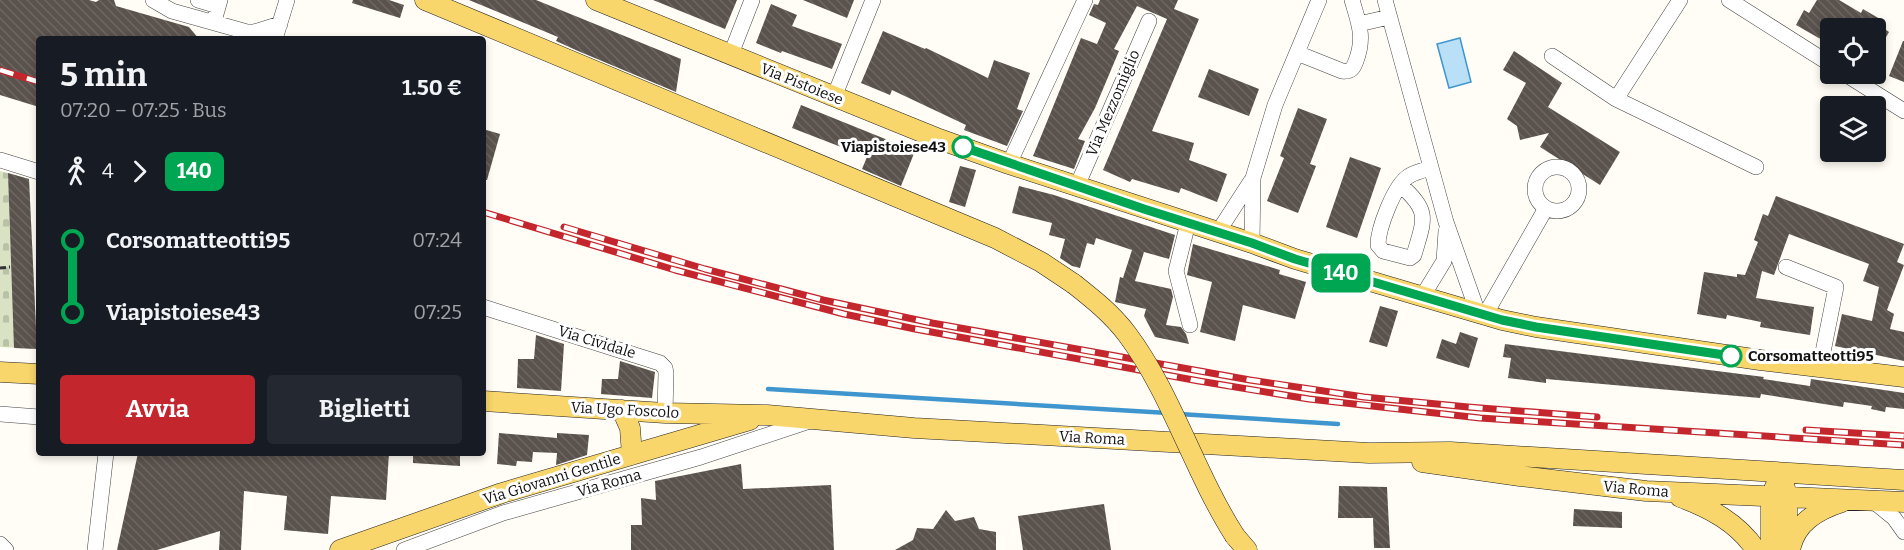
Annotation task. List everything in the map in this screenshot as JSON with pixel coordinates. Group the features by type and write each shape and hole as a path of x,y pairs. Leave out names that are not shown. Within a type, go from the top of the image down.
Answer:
{"main road":[{"path":"427,1 995,238 1041,262 1100,304 1126,333 1149,367 1214,501 1241,543"},
{"name":"Via Pistoiese","path":"607,2 834,97 939,139 1010,164"},
{"path":"1010,164 1295,259 1481,314 1536,327 1760,360 1904,377"},
{"path":"0,372 36,374"},
{"name":"Via Ugo Foscolo","path":"486,402 665,413 767,416"},
{"path":"622,410 630,428 632,455"},
{"name":"Via Giovanni Gentile","path":"340,550 502,493 767,416"},
{"name":"Via Roma","path":"767,416 914,428 1370,453 1450,452 1904,480"},
{"name":"Via Roma","path":"1370,453 1508,475 1616,488 1904,502"},
{"path":"1771,550 1781,473"},
{"path":"1663,491 1700,505 1722,517 1737,528 1756,550"},
{"path":"1779,497 1788,550"},
{"path":"1788,550 1792,539 1806,520 1824,509 1851,500"}],"street":[{"path":"153,0 168,9 241,31 254,32 277,32 287,0"},
{"path":"198,0 219,3 214,21"},
{"path":"731,54 752,0"},
{"path":"834,97 873,0"},
{"path":"1010,164 1085,0"},
{"path":"1252,243 1253,178 1275,105 1319,0"},
{"path":"1297,53 1348,72 1353,69 1361,47 1359,24 1352,0"},
{"path":"1385,0 1446,222 1481,314"},
{"path":"1616,99 1680,0"},
{"path":"1729,0 1820,58"},
{"path":"1359,24 1389,17"},
{"name":"Via Mezzomiglio","path":"1077,186 1149,21"},
{"path":"1552,56 1616,99 1756,167"},
{"path":"1861,84 1904,111"},
{"path":"0,160 36,171"},
{"path":"1400,185 1410,175 1431,168"},
{"path":"1218,232 1253,178"},
{"path":"1481,314 1546,208"},
{"path":"1422,297 1444,261 1446,222"},
{"path":"1188,223 1176,271 1190,325"},
{"path":"1786,267 1836,287 1820,367"},
{"name":"Via Cividale","path":"486,308 660,363 665,368 667,377 665,413"},
{"path":"0,414 36,417"},
{"name":"Via Roma","path":"404,550 503,513 701,457 816,419"},
{"path":"95,550 106,456"},
{"path":"1873,501 1894,518 1904,532"},
{"path":"0,544 6,550"}],"path":[{"path":"0,268 10,267"}],"green space":[{"path":"0,171 29,179 36,349 0,347"}],"water":[{"path":"1460,38 1471,82 1449,88 1437,44"}],"building":[{"path":"0,0 89,0 96,2 114,0 116,6 189,27 196,36 36,36 36,106 0,95"},
{"path":"353,0 389,0 404,5 400,18 352,3"},
{"path":"469,0 536,0 681,59 676,92 556,41 558,37"},
{"path":"653,0 737,0 725,29"},
{"path":"803,0 854,0 847,18"},
{"path":"1100,0 1178,0 1174,9 1199,19 1152,131 1194,143 1189,160 1227,174 1217,202 1181,188 1179,193 1132,179 1130,182 1103,170 1167,19 1137,6 1114,49 1119,51 1095,108 1078,139 1085,141 1074,169 1033,156 1081,38 1097,44 1106,23 1089,15 1094,4 1098,5"},
{"path":"1817,0 1839,0 1861,13 1863,9 1878,18 1820,18 1820,39 1796,25 1804,10 1809,13"},
{"path":"771,4 797,15 792,26 842,44 832,69 756,43"},
{"path":"883,31 926,48 988,78 994,60 1030,73 1017,109 1023,111 1007,146 964,130 966,125 892,90 890,95 861,83"},
{"path":"1904,41 1904,82 1889,76"},
{"path":"1514,51 1562,83 1548,107 1620,152 1600,185 1540,147 1549,133 1520,140 1517,126 1507,119 1526,83 1503,70"},
{"path":"1209,69 1259,89 1249,116 1198,97"},
{"path":"801,105 915,151 901,186 862,169 867,157 792,128"},
{"path":"1298,108 1327,119 1310,164 1316,166 1298,213 1267,201 1284,158 1280,156"},
{"path":"486,130 500,134 486,180"},
{"path":"1350,157 1381,168 1357,238 1326,227"},
{"path":"960,166 976,170 965,207 949,202"},
{"path":"8,173 29,179 36,328 36,349 14,348"},
{"path":"1019,186 1054,195 1175,235 1169,259 1144,252 1135,281 1171,289 1173,297 1166,325 1181,327 1189,344 1155,337 1144,316 1146,309 1115,302 1120,277 1123,278 1132,250 1096,238 1094,245 1087,243 1080,268 1072,266 1060,258 1065,239 1049,235 1052,223 1012,213"},
{"path":"1776,196 1904,244 1897,262 1904,265 1887,310 1894,314 1890,329 1904,332 1904,361 1835,346 1842,314 1872,321 1879,287 1863,281 1869,264 1789,234 1774,275 1762,271 1756,298 1814,307 1810,335 1760,327 1761,322 1727,315 1726,319 1697,314 1704,272 1737,277 1737,274 1745,275 1758,242 1754,240 1763,214 1768,216"},
{"path":"1193,244 1280,270 1279,274 1306,282 1295,319 1243,305 1235,341 1200,332 1212,282 1187,275"},
{"path":"1380,306 1398,311 1387,347 1369,342"},
{"path":"1460,332 1478,338 1469,368 1436,358 1442,339 1456,344"},
{"path":"536,335 564,344 561,391 517,388 518,359 534,359"},
{"path":"1505,344 1764,377 1763,379 1810,386 1811,379 1904,393 1904,409 1886,407 1885,412 1871,409 1872,406 1844,402 1843,407 1761,394 1760,398 1546,379 1546,383 1508,378 1511,358 1503,357"},
{"path":"620,361 655,372 652,398 601,394 602,379 618,379"},
{"path":"499,433 557,438 557,433 589,435 587,455 556,465 557,453 533,452 532,462 517,461 516,466 497,464"},
{"path":"137,456 389,456 386,500 331,496 328,534 284,530 287,496 244,491 241,550 219,550 220,531 157,550 117,550"},
{"path":"413,456 460,456 460,466 413,463"},
{"path":"741,464 743,489 831,485 834,550 631,550 631,525 642,525 641,498 656,500 655,481"},
{"path":"1339,486 1387,487 1390,548 1374,548 1373,518 1338,518"},
{"path":"1104,504 1111,550 1023,550 1018,516"},
{"path":"1574,509 1622,512 1622,528 1573,526"},
{"path":"946,510 955,521 974,517 979,529 996,532 996,550 895,550 913,540 917,528 933,529"}],"waterway":[{"path":"768,389 1168,413"},
{"path":"1179,414 1338,424"}],"railway":[{"path":"0,70 36,81"},
{"path":"486,213 675,270 844,314 1199,381 1309,399 1480,418 1904,445"},
{"path":"564,227 705,269 823,300 932,323 1250,380 1364,397 1597,417"},
{"path":"1806,430 1904,436"}],"bus line":[{"name":"140","path":"963,147 1295,259 1502,320 1731,356"}],"place":[{"name":"Viapistoiese43","path":"963,147"},
{"name":"Corsomatteotti95","path":"1731,356"}]}
